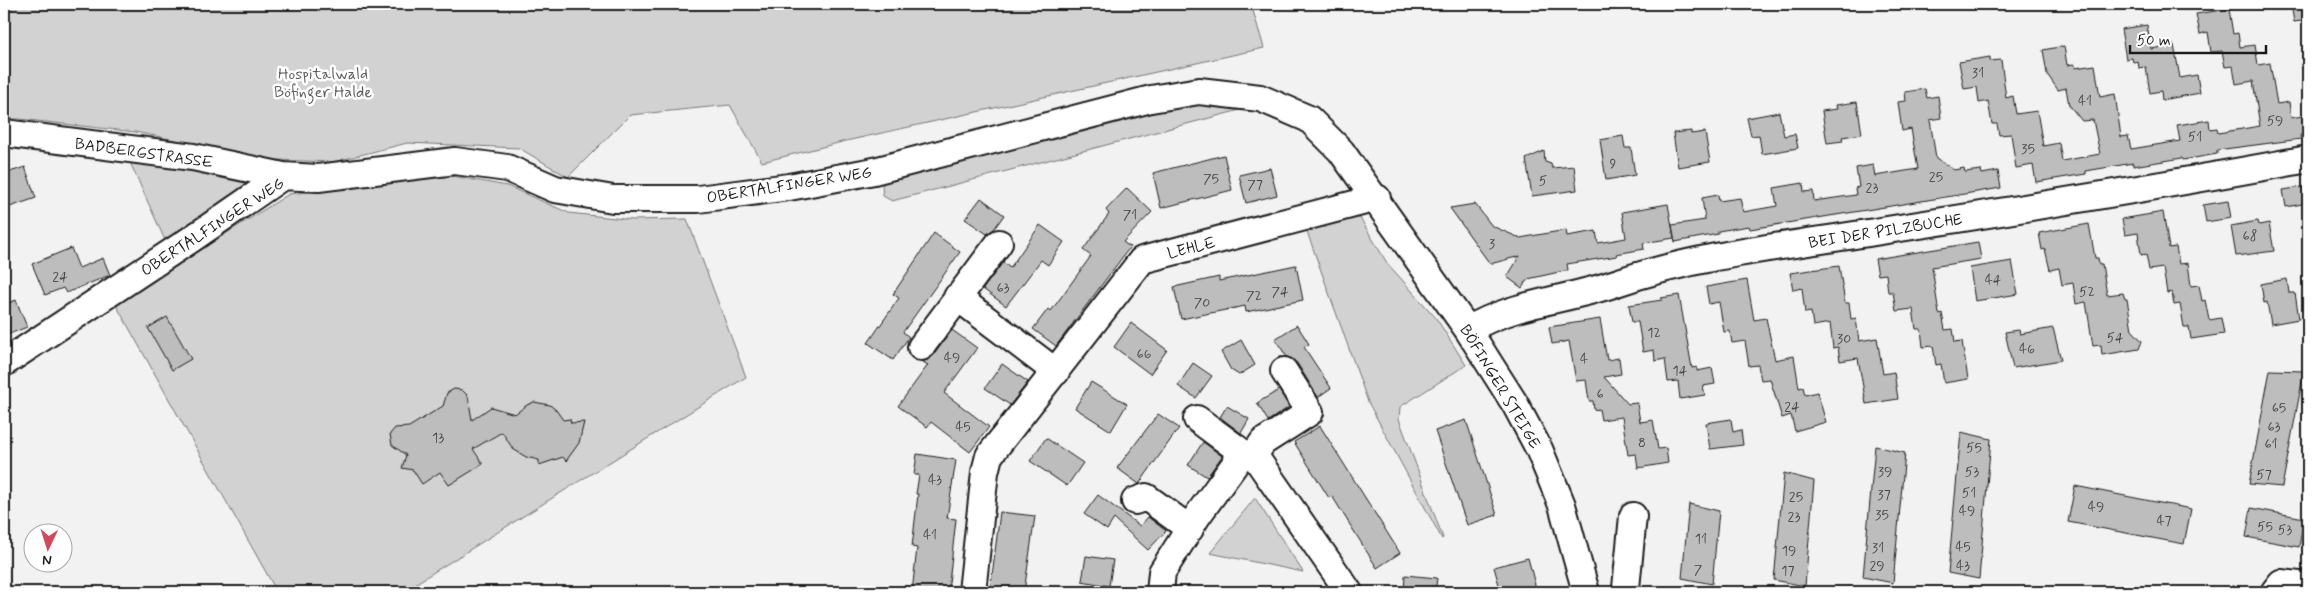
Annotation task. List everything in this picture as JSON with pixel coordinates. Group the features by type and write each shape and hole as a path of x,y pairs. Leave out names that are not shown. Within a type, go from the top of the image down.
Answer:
{"street":[{"name":"OBERTALFINGER WEG","path":"4,363 194,238 283,176 326,177 455,160 507,168 555,189 613,199 698,199 789,187 874,171 1151,99 1199,91 1260,98 1309,119 1341,151 1376,198"},
{"name":"BADBERGSTRASSE","path":"4,133 193,158 283,176"},
{"name":"BEI DER PILZBUCHE","path":"1468,330 1484,320 1690,262 1776,246 2078,200 2308,159"},
{"name":"BÖFINGER STEIGE","path":"1376,198 1468,330 1515,404 1539,449 1562,506 1586,592"},
{"name":"LEHLE","path":"972,592 985,472 989,456 1142,260 1376,198"},
{"path":"921,347 999,243"},
{"path":"958,297 1056,372"},
{"path":"1160,592 1162,572 1225,476 1263,442 1310,412 1284,371"},
{"path":"1196,418 1249,454 1349,592"},
{"path":"1135,501 1146,496 1190,529"},
{"path":"1628,592 1626,588 1633,516"},
{"path":"2274,592 2281,583 2308,586"}],"green space":[{"name":"Hospitalwald Böfinger Halde","path":"4,4 1251,4 1264,48 846,141 762,162 730,105 630,115 568,177 519,148 407,143 333,162 277,160 135,132 20,119 4,119"},
{"path":"1198,101 1246,105 1262,113 1240,110 892,201 883,196 882,186 886,179 1155,109"},
{"path":"129,160 167,165 246,181 249,186 168,247"},
{"path":"453,176 507,186 569,213 633,220 687,219 746,377 402,592 277,592 115,303 289,194"},
{"path":"1340,217 1360,218 1387,263 1436,318 1466,365 1400,407 1399,419 1442,539 1368,402 1305,226"},
{"path":"1255,498 1303,572 1210,553"}],"building":[{"path":"2291,4 2308,4 2308,20 2294,22"},
{"path":"2229,9 2233,34 2238,33 2240,47 2255,45 2258,65 2270,63 2277,104 2289,102 2291,118 2308,115 2308,134 2300,135 2301,139 2217,150 2217,154 2183,160 2182,158 2133,166 2133,163 2086,171 2086,174 2036,182 2033,165 2016,168 2011,134 1999,135 1997,124 1992,124 1988,101 1979,103 1977,87 1964,89 1959,62 1990,57 1990,61 2001,60 2006,98 2013,96 2016,114 2037,111 2043,146 2059,143 2062,161 2100,154 2093,120 2082,121 2069,105 2066,88 2058,90 2047,74 2043,50 2064,46 2067,65 2074,64 2075,68 2095,65 2100,97 2115,94 2121,137 2128,136 2131,149 2180,141 2177,125 2209,120 2210,129 2217,128 2218,133 2260,126 2253,81 2236,84 2233,66 2225,67 2222,51 2211,52 2208,32 2200,34 2196,14"},
{"path":"2147,25 2151,49 2174,45 2180,78 2197,75 2200,93 2162,100 2161,91 2150,93 2146,67 2139,68 2138,61 2133,62 2132,58 2126,59 2121,29"},
{"path":"1925,89 1927,98 1938,96 1941,118 1930,120 1936,158 1954,170 1964,168 1965,172 1981,170 1982,174 1998,171 2001,188 1750,229 1749,226 1718,231 1718,234 1675,242 1672,225 1705,220 1702,198 1718,195 1719,201 1740,198 1743,212 1777,206 1774,188 1803,183 1804,192 1813,191 1814,201 1856,195 1855,188 1859,187 1856,168 1873,165 1875,176 1918,169 1911,129 1902,131 1898,102 1906,101 1905,92"},
{"path":"1857,102 1862,134 1842,137 1843,141 1827,143 1822,111 1837,109 1836,105"},
{"path":"1779,112 1784,136 1795,134 1798,148 1762,154 1759,135 1751,136 1747,118"},
{"path":"1691,131 1691,134 1705,132 1710,162 1678,167 1673,133"},
{"path":"1623,136 1625,148 1631,148 1635,175 1606,180 1600,140"},
{"path":"1544,151 1545,162 1551,164 1552,168 1574,166 1577,190 1532,196 1526,159"},
{"path":"1224,155 1232,190 1161,208 1153,173"},
{"path":"25,167 36,198 4,209 4,174"},
{"path":"1270,168 1277,195 1246,203 1239,175"},
{"path":"2308,186 2308,203 2286,207 2283,190"},
{"path":"1127,188 1152,212 1123,242 1130,247 1056,346 1033,329 1048,309 1051,311 1091,256 1083,250 1109,214 1106,210"},
{"path":"981,198 1004,215 994,229 987,234 965,219"},
{"path":"2228,201 2231,218 2206,222 2203,205"},
{"path":"1475,204 1492,226 1520,238 1566,230 1567,236 1596,231 1598,243 1626,238 1622,212 1668,204 1674,238 1643,243 1644,249 1616,254 1617,256 1567,264 1568,270 1528,279 1522,288 1507,277 1520,256 1490,264 1450,208"},
{"path":"2163,212 2169,248 2176,247 2179,264 2188,263 2191,286 2199,285 2202,301 2205,300 2209,320 2221,318 2224,334 2191,339 2189,327 2184,327 2180,304 2174,305 2172,292 2167,293 2163,268 2149,270 2146,254 2141,255 2138,233 2125,235 2122,219"},
{"path":"2258,221 2259,225 2269,223 2274,251 2236,256 2231,226"},
{"path":"2089,224 2095,258 2098,258 2099,264 2102,264 2107,295 2123,293 2125,299 2127,299 2132,330 2142,341 2139,349 2102,355 2101,345 2093,346 2086,302 2076,304 2073,283 2062,285 2059,268 2050,270 2045,249 2042,250 2039,233"},
{"path":"1040,225 1064,242 1048,265 1041,260 1006,306 983,289 1003,262 1010,268"},
{"path":"934,233 960,252 903,332 909,337 893,360 868,343 899,298 893,294"},
{"path":"1978,242 1981,259 1932,267 1939,314 1942,313 1945,330 1953,329 1955,342 1962,341 1968,379 1944,383 1941,364 1936,365 1933,346 1923,347 1921,329 1916,329 1913,309 1896,311 1893,292 1888,292 1886,274 1878,275 1875,259"},
{"path":"71,248 79,268 103,258 110,275 66,293 63,288 45,295 32,264"},
{"path":"2012,261 2018,294 1975,301 1970,268"},
{"path":"1296,265 1303,300 1246,312 1245,306 1181,319 1174,287 1219,277 1219,281"},
{"path":"1839,266 1845,303 1849,303 1851,319 1856,318 1859,341 1877,338 1883,374 1894,372 1898,399 1866,404 1858,358 1840,361 1838,347 1833,348 1830,323 1813,326 1811,312 1805,313 1802,288 1793,290 1790,273"},
{"path":"2287,279 2289,293 2295,293 2299,319 2271,324 2267,302 2264,303 2261,284"},
{"path":"1747,280 1754,320 1766,318 1775,360 1794,356 1799,388 1803,387 1805,395 1817,392 1826,422 1795,431 1791,415 1782,418 1770,379 1761,380 1758,365 1749,366 1745,341 1732,343 1730,331 1724,332 1719,302 1709,304 1706,287"},
{"path":"1679,295 1692,368 1697,367 1697,371 1712,368 1715,384 1703,386 1705,395 1680,399 1678,381 1668,382 1665,359 1655,361 1654,350 1643,352 1638,322 1632,322 1629,305 1662,300 1661,298"},
{"path":"16,300 27,327 4,336 4,305"},
{"path":"167,317 191,359 172,370 148,328"},
{"path":"1600,319 1607,360 1619,358 1621,374 1604,377 1628,404 1637,403 1640,422 1653,420 1658,449 1666,448 1668,463 1638,468 1636,454 1628,455 1622,417 1601,420 1599,409 1594,410 1593,401 1589,401 1586,380 1576,381 1569,341 1552,344 1549,327"},
{"path":"1131,323 1167,350 1150,374 1114,347"},
{"path":"1297,325 1309,344 1304,347 1331,388 1318,397 1297,363 1287,357 1275,339"},
{"path":"2053,328 2061,360 2013,368 2005,332 2019,330 2020,334"},
{"path":"952,330 977,348 944,393 989,427 970,452 931,422 927,427 898,406 928,365 923,362 933,356"},
{"path":"1241,340 1255,365 1239,375 1231,370 1221,352"},
{"path":"1193,363 1212,376 1196,398 1178,386"},
{"path":"1002,364 1028,382 1010,405 985,388"},
{"path":"2270,370 2304,371 2282,487 2249,484"},
{"path":"1091,382 1127,404 1111,431 1075,408"},
{"path":"454,389 462,390 468,396 472,420 491,407 515,414 534,402 550,405 563,420 570,419 571,423 584,422 579,443 566,461 563,457 539,465 539,460 526,457 513,449 502,432 473,449 483,464 449,485 440,472 422,484 413,470 402,468 406,455 392,445 390,434 395,428 409,427 443,406 447,393"},
{"path":"1279,390 1289,407 1268,421 1257,403"},
{"path":"1227,406 1249,419 1241,433 1220,417"},
{"path":"1158,414 1179,428 1139,484 1117,468"},
{"path":"1731,419 1733,432 1741,430 1743,445 1710,449 1706,423"},
{"path":"1466,420 1497,515 1467,525 1435,431"},
{"path":"1320,426 1400,553 1377,568 1332,496 1329,498 1294,442"},
{"path":"1961,432 1991,439 1979,579 1948,573"},
{"path":"1046,438 1083,463 1067,486 1030,461"},
{"path":"1203,442 1222,456 1207,477 1188,465"},
{"path":"1875,446 1905,453 1893,583 1863,577"},
{"path":"917,454 956,460 947,518 956,519 948,592 912,592 917,548 912,547 918,494 916,494 919,475 914,475"},
{"path":"1784,473 1814,481 1805,586 1774,580"},
{"path":"2075,486 2191,509 2184,544 2068,522"},
{"path":"1098,495 1140,526 1148,517 1166,531 1148,550 1114,519 1107,530 1084,514"},
{"path":"1689,504 1719,511 1712,584 1682,578"},
{"path":"2251,508 2304,518 2299,547 2246,537"},
{"path":"1000,512 1035,516 1024,592 990,592"},
{"path":"1086,556 1113,560 1109,586 1082,581"},
{"path":"1528,558 1537,592 1501,592 1494,567"},
{"path":"1405,575 1437,578 1435,592 1404,592"}]}
